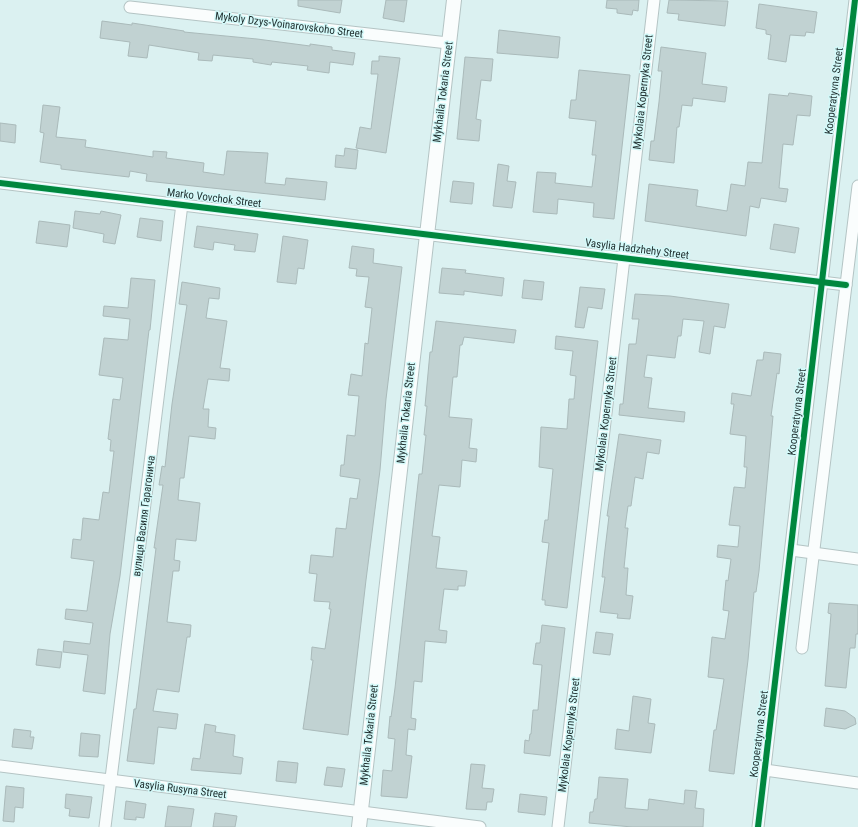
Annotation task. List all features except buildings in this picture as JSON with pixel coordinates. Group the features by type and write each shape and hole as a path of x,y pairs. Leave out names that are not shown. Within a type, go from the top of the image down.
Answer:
{"street":[{"name":"Mykhaila Tokaria Street","path":"359,827 454,0"},
{"name":"Mykolaia Kopernyka Street","path":"558,827 654,0"},
{"name":"Kooperatyvna Street","path":"758,827 855,0"},
{"name":"Mykoly Dzys-Voinarovskoho Street","path":"130,7 448,43"},
{"name":"Marko Vovchok Street","path":"0,183 182,204 426,235"},
{"path":"802,648 858,186"},
{"name":"вулиця Василя Гарагонича","path":"105,827 182,204"},
{"name":"Vasylia Hadzhehy Street","path":"426,235 625,257 846,284"},
{"path":"791,550 858,559"},
{"name":"Vasylia Rusyna Street","path":"0,766 480,827"},
{"path":"765,770 858,783"}],"cycle path":[{"path":"758,827 855,0"},
{"path":"0,183 846,285"}]}
